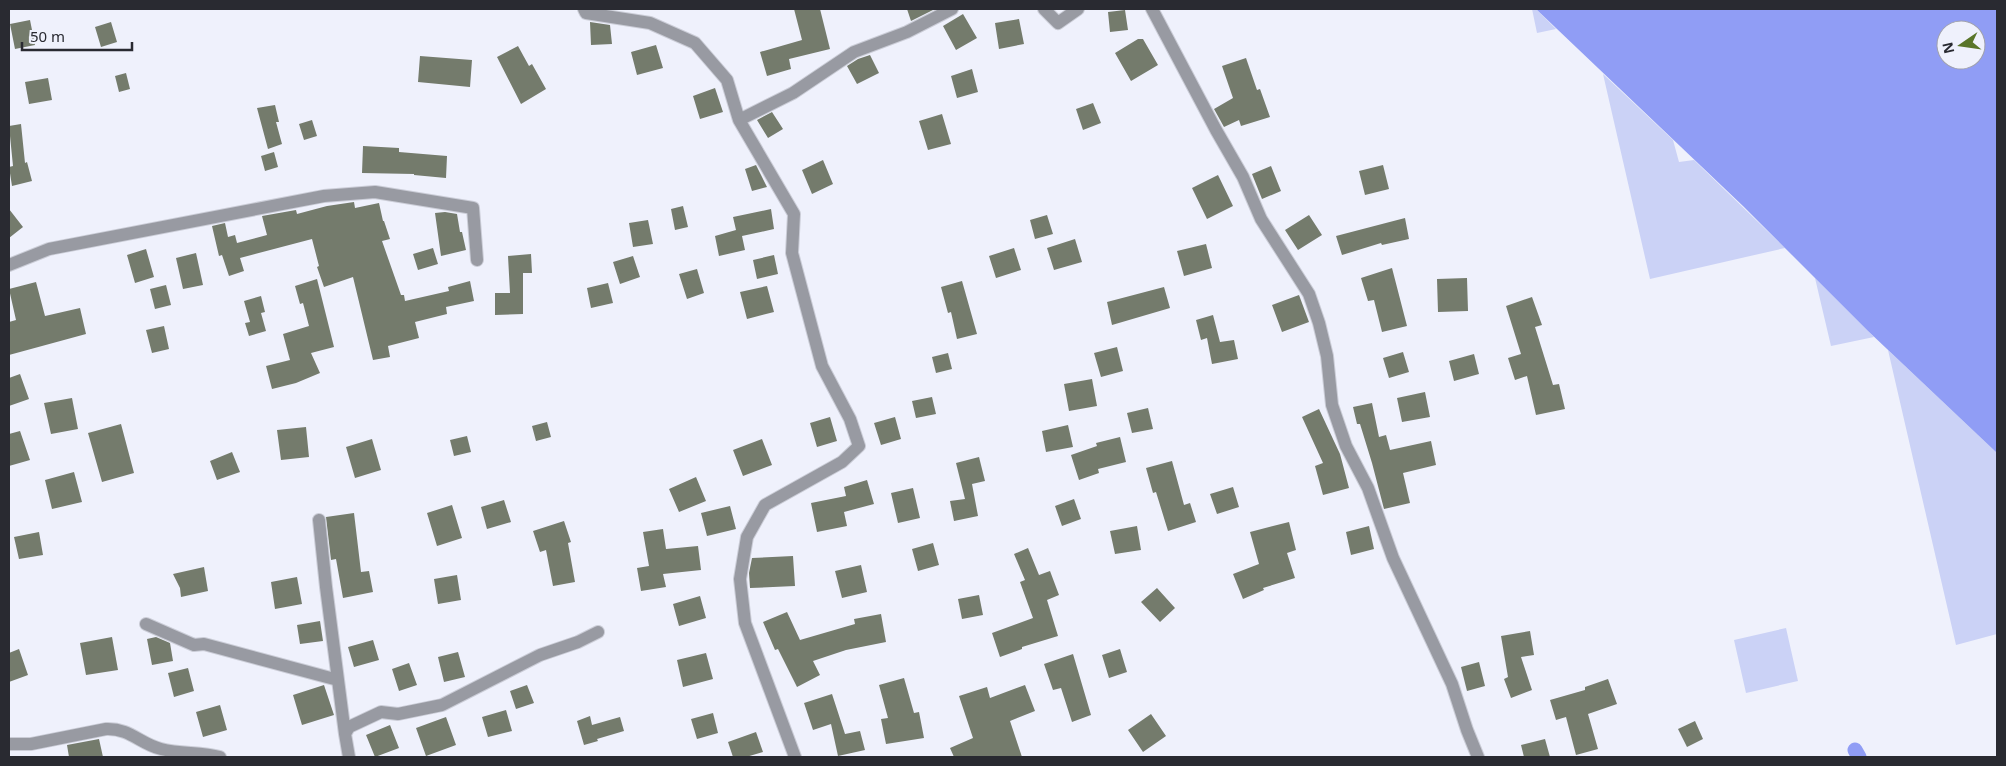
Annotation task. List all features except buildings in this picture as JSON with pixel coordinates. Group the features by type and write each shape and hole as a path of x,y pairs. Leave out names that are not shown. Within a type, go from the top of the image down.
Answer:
{"street":[{"path":"584,9 586,13 650,23 695,43 727,80 740,120 794,214 792,253 822,366 850,419 859,446 842,462 765,505 747,537 740,579 745,623 794,757"},
{"path":"740,120 793,93 854,52 907,32 952,9"},
{"path":"1044,9 1058,23 1078,9"},
{"path":"1152,9 1243,177 1261,219 1309,294 1319,322 1327,356 1332,405 1346,446 1368,488 1393,558 1452,684 1478,757"},
{"path":"9,265 58,247 324,196 375,192 473,208 477,260"},
{"path":"319,520 349,757"},
{"path":"146,624 194,645 204,644 338,680"},
{"path":"345,734 349,727 381,712 398,714 442,706 540,655 578,642 598,632"},
{"path":"9,744 31,744 106,728 118,728 158,748 178,752 204,753 220,757"}],"shaded area":[{"path":"1532,9 1536,9 1556,29 1537,33"},
{"path":"1603,74 1673,140 1679,162 1694,160 1785,248 1650,279"},
{"path":"1815,278 1874,337 1831,346"},
{"path":"1888,350 1997,453 1997,634 1956,645"},
{"path":"1786,628 1798,681 1746,693 1734,640"}],"water":[{"path":"1536,9 1997,9 1997,453 1868,331 1743,206"}],"waterway":[{"path":"1855,750 1859,757"}]}
